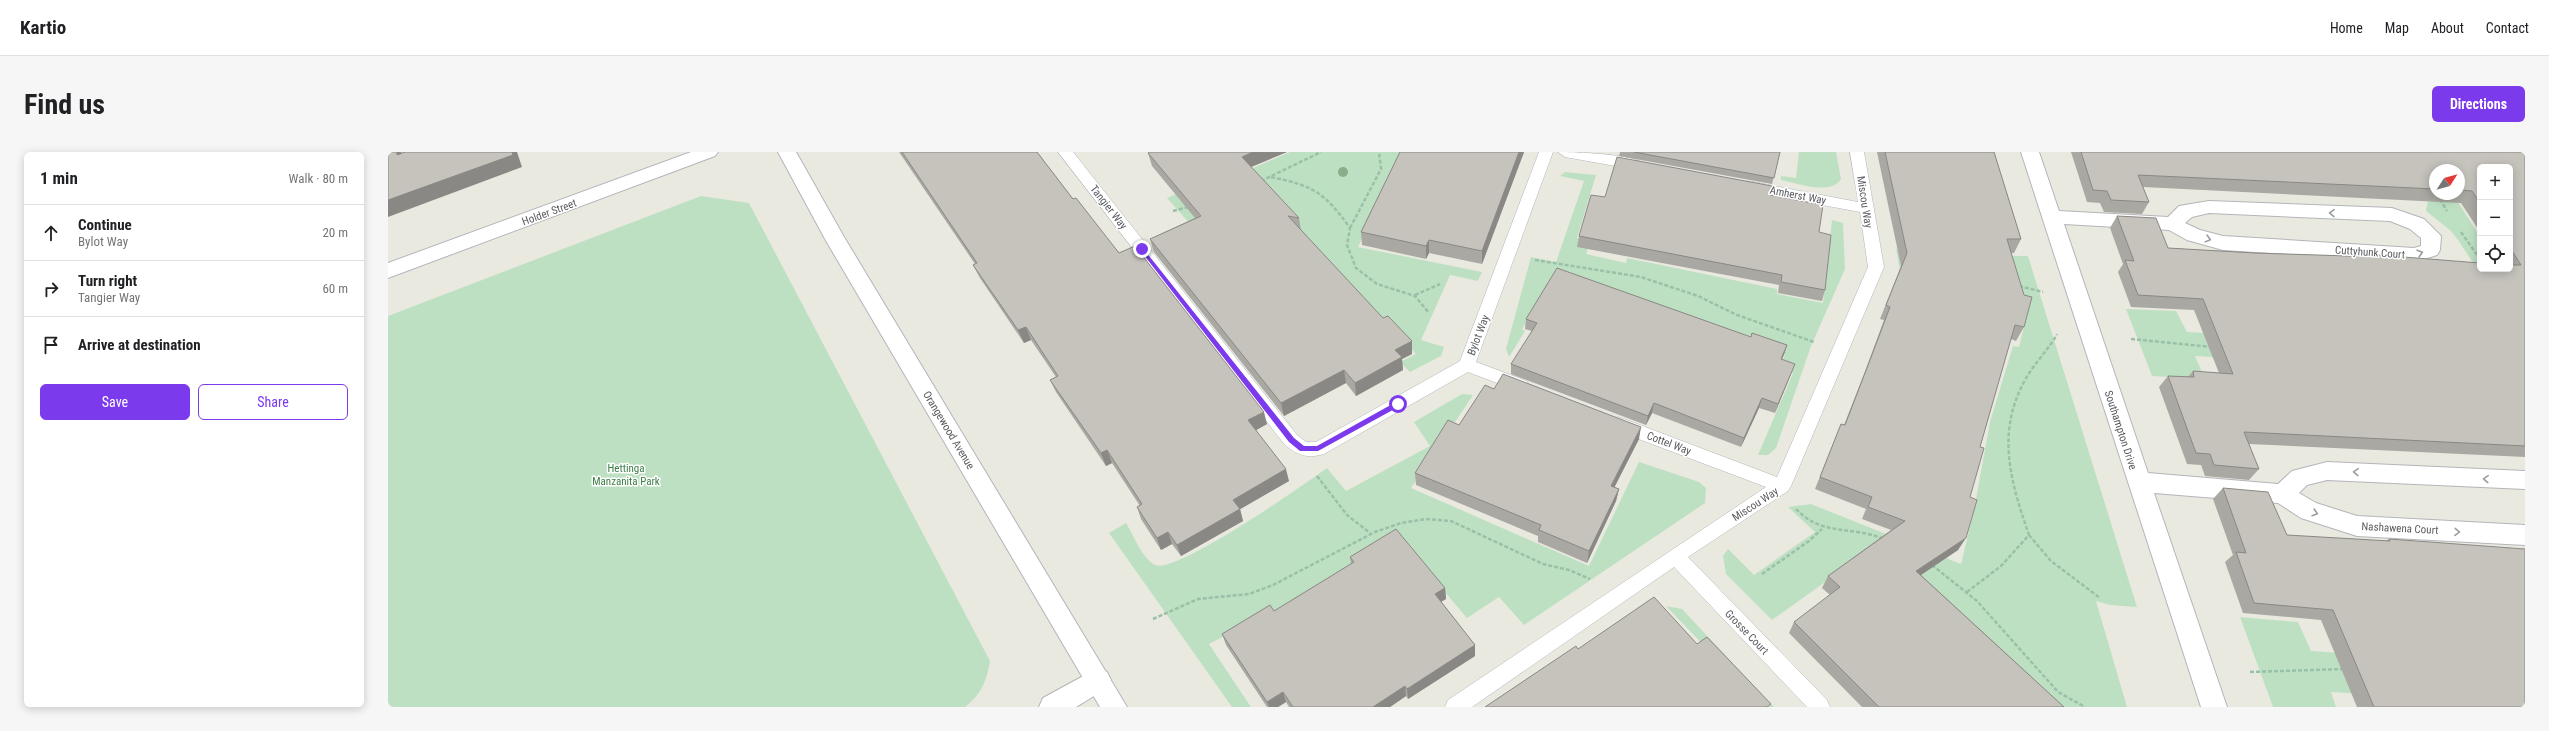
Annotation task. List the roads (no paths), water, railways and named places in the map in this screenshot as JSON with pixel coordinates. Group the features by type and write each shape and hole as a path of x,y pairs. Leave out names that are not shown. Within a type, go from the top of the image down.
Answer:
{"street":[{"name":"Holder Street","path":"388,271 709,152"},
{"name":"Orangewood Avenue","path":"787,152 835,240 1114,707"},
{"name":"Southampton Drive","path":"2030,152 2138,482 2214,707"},
{"name":"Cuttyhunk Court","path":"2052,217 2172,224 2194,235 2222,243 2415,255 2430,250 2432,236 2417,224 2392,215 2209,208 2186,210 2172,224"},
{"path":"2282,494 2300,478 2327,471 2525,480"},
{"name":"Nashawena Court","path":"2138,482 2282,494 2308,511 2358,526 2525,535"},
{"path":"1052,707 1098,680"}],"lane":[{"name":"Bylot Way","path":"1302,449 1318,449 1467,365 1546,152"},
{"path":"1565,152 1650,168"},
{"name":"Miscou Way","path":"1455,707 1675,556 1779,488 1876,267 1857,152"},
{"name":"Tangier Way","path":"1069,153 1291,440 1302,449"},
{"name":"Amherst Way","path":"1734,183 1866,208"},
{"path":"1467,365 1533,391"},
{"name":"Cottel Way","path":"1606,419 1779,488"},
{"name":"Grosse Court","path":"1675,556 1820,707"}],"park label":[{"name":"Hettinga Manzanita Park","path":"626,474"}]}
